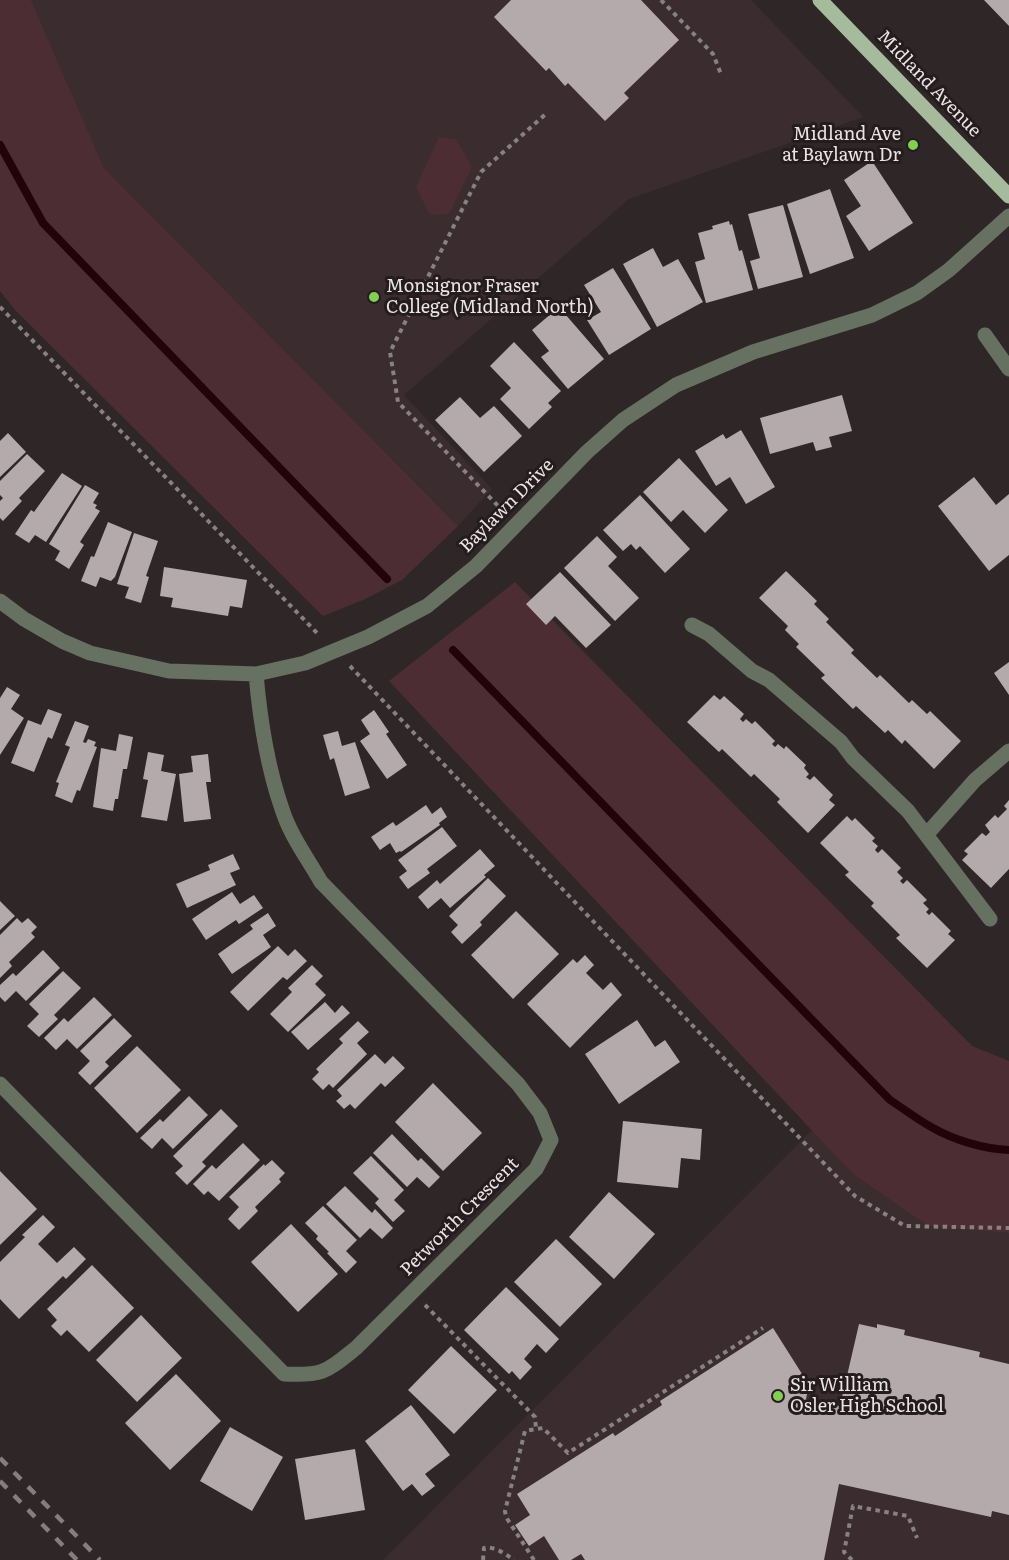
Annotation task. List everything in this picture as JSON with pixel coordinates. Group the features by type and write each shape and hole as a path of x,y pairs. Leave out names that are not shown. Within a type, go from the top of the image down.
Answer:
{"main road":[{"name":"Midland Avenue","path":"820,0 1009,196"}],"street":[{"name":"Baylawn Drive","path":"0,601 24,619 62,641 90,653 169,671 256,674 305,663 368,637 427,606 476,566 587,453 623,420 676,385 753,352 872,315 917,293 949,270 1009,216"},
{"path":"985,335 1009,369"},
{"path":"692,625 709,633 752,671 769,680 841,742 853,758 908,811 990,919"},
{"name":"Petworth Crescent","path":"0,1084 284,1374 307,1375 327,1371 356,1348 536,1169 551,1140 540,1113 518,1084 321,882 282,812 263,732 256,674"},
{"path":"927,834 975,780 1009,751"}],"path":[{"path":"661,0 713,54 721,74"},
{"path":"517,525 398,402 390,352 481,172 549,112"},
{"path":"0,307 335,651 855,1196 905,1226 1009,1228"},
{"path":"412,1291 535,1417 536,1429"},
{"path":"534,1560 506,1517 505,1511 525,1431 543,1428 568,1453 763,1328"},
{"path":"852,1560 844,1552 853,1506 908,1516 917,1538"},
{"path":"483,1560 482,1551 488,1547 514,1560"}],"shaded area":[{"path":"0,0 31,0 104,168 458,526 402,580 363,600 323,616 15,310 0,291"},
{"name":"Monsignor Fraser College (Midland North)","path":"31,0 751,0 863,117 629,199 404,395 492,489 458,526 104,168"},
{"path":"439,137 456,139 472,167 449,214 430,215 416,187"},
{"path":"515,582 972,1046 1009,1061 1009,1233 928,1226 853,1174 389,681"},
{"name":"Sir William Osler High School","path":"813,1129 853,1174 928,1226 1009,1233 1009,1560 383,1560"}],"building":[{"path":"511,0 641,0 679,40 624,93 629,98 605,121 568,83 565,86 549,68 546,71 494,17"},
{"path":"984,0 1009,0 1009,26"},
{"path":"872,161 913,223 869,251 846,216 861,206 844,180"},
{"path":"830,189 854,258 810,274 787,204"},
{"path":"783,205 803,277 758,289 750,261 760,258 748,214"},
{"path":"729,221 730,225 732,224 739,251 742,250 753,290 706,303 695,262 705,259 698,233"},
{"path":"653,248 663,267 678,259 703,302 657,327 623,264"},
{"path":"613,268 651,329 609,355 587,320 601,312 584,285"},
{"path":"559,307 604,359 568,389 541,357 549,351 532,330"},
{"path":"514,342 561,391 548,403 552,407 529,429 500,399 511,388 490,366"},
{"path":"842,395 852,431 829,437 832,447 816,451 813,442 770,454 760,418"},
{"path":"460,397 480,418 494,406 522,436 484,472 435,420"},
{"path":"741,430 775,487 746,504 730,477 716,486 695,451 723,434 726,439"},
{"path":"8,433 26,452 0,477 0,441"},
{"path":"27,454 45,471 19,498 22,501 3,521 0,518 0,501 3,498 0,495 0,481"},
{"path":"679,458 728,510 705,533 683,510 671,522 643,492"},
{"path":"62,473 82,486 46,542 35,535 29,543 15,534 31,510 34,512"},
{"path":"974,477 996,505 1009,494 1009,555 989,571 938,506"},
{"path":"85,485 99,493 93,503 100,511 80,542 84,545 69,569 55,560 60,551 49,544"},
{"path":"640,495 690,549 665,573 640,546 636,550 631,544 623,551 603,530"},
{"path":"108,522 132,532 115,577 111,581 100,577 96,587 81,581 91,556 94,557"},
{"path":"134,533 158,541 146,576 149,577 141,603 125,598 129,587 117,584"},
{"path":"597,536 617,557 608,566 639,598 615,621 564,568"},
{"path":"164,567 247,580 242,608 230,606 228,616 171,607 173,598 160,596"},
{"path":"786,571 817,601 814,604 829,619 826,622 854,650 851,653 877,678 880,675 909,703 912,700 927,714 930,711 961,741 934,769 905,740 902,744 888,730 885,733 856,706 853,709 821,678 825,675 796,647 799,644 785,630 788,626 759,598"},
{"path":"560,572 611,625 586,648 555,616 546,625 526,604"},
{"path":"1009,662 1009,695 994,673"},
{"path":"7,687 20,695 11,709 24,718 0,755 0,698"},
{"path":"714,695 720,700 724,696 744,714 740,719 743,722 746,719 752,724 755,721 775,741 772,744 775,747 778,744 784,749 786,746 806,765 804,768 809,774 806,777 810,780 814,776 833,795 829,800 835,805 808,833 777,802 780,799 754,774 751,777 722,749 719,752 687,722"},
{"path":"48,709 62,714 52,739 48,737 34,772 11,763 28,720 41,725"},
{"path":"374,710 389,732 386,734 407,765 387,779 360,741 370,734 361,720"},
{"path":"75,721 89,726 83,742 86,743 88,739 96,742 94,746 97,747 80,791 77,790 72,803 55,796 59,783 56,782 70,747 65,745"},
{"path":"338,731 342,746 355,742 370,788 345,796 334,758 330,760 323,735"},
{"path":"119,734 133,737 127,769 123,769 118,799 115,799 113,811 93,807 101,748 116,751"},
{"path":"148,752 164,755 161,771 176,774 167,821 141,817 148,780 143,779"},
{"path":"208,754 211,782 206,782 211,819 184,822 179,774 193,772 191,756"},
{"path":"1009,800 1009,869 991,888 962,860 968,854 964,851 982,833 986,836 990,832 985,825 995,815 998,818 1007,809 1004,806"},
{"path":"426,805 432,814 441,807 447,817 439,823 440,825 401,852 396,853 390,843 380,850 371,837 393,822 396,826"},
{"path":"847,816 852,821 855,818 875,838 872,841 878,846 875,850 878,853 882,849 901,868 897,872 903,878 900,881 903,884 907,880 927,900 923,903 929,909 926,912 929,915 932,912 951,931 948,934 955,940 927,968 896,938 900,935 871,906 874,903 845,875 849,872 820,843"},
{"path":"442,827 457,846 427,869 430,873 408,889 399,877 407,871 398,860"},
{"path":"480,849 495,866 484,875 486,877 450,908 441,898 428,909 418,897 437,880 440,884"},
{"path":"233,854 240,869 230,873 236,885 187,908 176,884 210,870 208,865"},
{"path":"488,878 506,896 480,922 482,925 462,944 451,932 458,925 449,916"},
{"path":"232,892 240,904 254,895 263,908 239,924 236,920 206,940 192,919"},
{"path":"0,901 15,916 0,930"},
{"path":"516,911 559,954 513,999 471,955"},
{"path":"268,913 276,926 263,935 271,947 232,974 218,954 253,929 250,925"},
{"path":"17,918 22,923 28,918 37,927 31,933 35,937 9,962 12,966 0,978 0,935"},
{"path":"278,946 288,956 295,949 307,961 287,980 283,977 248,1011 230,992"},
{"path":"43,950 60,968 26,1001 16,991 5,1002 0,997 0,985 13,973 16,976"},
{"path":"585,955 594,965 586,973 603,990 611,982 622,995 570,1048 527,1004 573,959 577,963"},
{"path":"312,965 323,976 315,984 326,995 288,1032 270,1014 292,992 288,988"},
{"path":"63,971 81,988 54,1015 58,1019 39,1037 27,1026 39,1014 29,1004"},
{"path":"94,997 112,1015 77,1049 67,1039 56,1050 44,1038 64,1018 68,1022"},
{"path":"325,1002 335,1013 342,1005 350,1013 308,1050 291,1032"},
{"path":"114,1018 132,1036 105,1062 109,1066 90,1085 78,1073 90,1061 80,1051"},
{"path":"637,1020 655,1047 665,1040 680,1062 619,1104 585,1054"},
{"path":"358,1021 369,1032 357,1043 367,1054 333,1088 329,1084 323,1090 312,1079 319,1072 316,1069 343,1043 339,1039"},
{"path":"137,1046 181,1090 137,1133 94,1088"},
{"path":"375,1054 385,1064 393,1056 405,1068 385,1087 381,1083 355,1109 350,1104 344,1109 336,1101 342,1096 337,1090"},
{"path":"433,1083 482,1133 443,1171 395,1122"},
{"path":"189,1096 208,1115 173,1149 162,1138 152,1149 140,1138 160,1119 163,1122"},
{"path":"221,1109 238,1126 202,1162 206,1166 187,1185 175,1173 183,1166 173,1156"},
{"path":"623,1121 702,1129 700,1160 681,1158 678,1188 617,1182"},
{"path":"392,1134 418,1161 421,1158 440,1177 429,1188 417,1177 407,1187 373,1153"},
{"path":"243,1143 260,1160 219,1201 208,1191 204,1195 193,1184 212,1165 216,1169"},
{"path":"371,1156 404,1190 394,1200 405,1211 393,1222 375,1203 379,1199 353,1173"},
{"path":"272,1160 285,1173 279,1179 281,1182 255,1207 258,1211 239,1230 228,1219 239,1207 229,1197 264,1164 265,1166"},
{"path":"0,1171 37,1209 0,1245"},
{"path":"345,1186 372,1213 375,1209 393,1228 382,1239 370,1228 360,1238 326,1204"},
{"path":"609,1192 655,1234 614,1279 569,1237"},
{"path":"323,1206 357,1240 346,1251 357,1262 346,1273 327,1253 329,1252 316,1239 318,1236 305,1223"},
{"path":"43,1215 55,1227 38,1244 57,1263 74,1247 86,1259 66,1279 63,1276 19,1319 0,1299 0,1262 25,1237 22,1235"},
{"path":"291,1224 338,1274 298,1312 251,1262"},
{"path":"556,1239 602,1284 560,1327 514,1282"},
{"path":"92,1265 134,1308 89,1352 67,1330 61,1336 51,1326 57,1320 47,1309"},
{"path":"506,1287 559,1339 546,1353 537,1344 524,1359 532,1367 520,1380 512,1371 509,1374 464,1330"},
{"path":"141,1315 182,1358 137,1402 96,1360"},
{"path":"859,1324 877,1328 877,1324 905,1330 904,1335 980,1352 979,1357 1009,1364 1009,1515 992,1511 991,1517 839,1484 824,1560 585,1560 581,1554 571,1560 559,1560 544,1536 529,1546 515,1525 530,1515 517,1494 613,1433 615,1436 662,1405 660,1401 773,1328 809,1385 806,1399 840,1406"},
{"path":"451,1346 497,1390 454,1434 408,1390"},
{"path":"176,1374 221,1421 170,1470 125,1423"},
{"path":"411,1405 450,1455 425,1474 435,1486 422,1496 412,1484 403,1491 365,1441"},
{"path":"230,1427 283,1457 252,1511 200,1481"},
{"path":"355,1449 365,1510 305,1520 295,1459"}],"waterway":[{"path":"0,145 43,223 387,579"},
{"path":"453,650 890,1100 927,1125 950,1136 980,1146 1009,1150"}],"railway":[{"path":"0,1458 100,1560"},
{"path":"0,1481 77,1560"}],"place":[{"name":"Midland Ave at Baylawn Dr","path":"913,145"},
{"name":"Monsignor Fraser College (Midland North)","path":"374,297"},
{"name":"Sir William Osler High School","path":"778,1396"}]}
